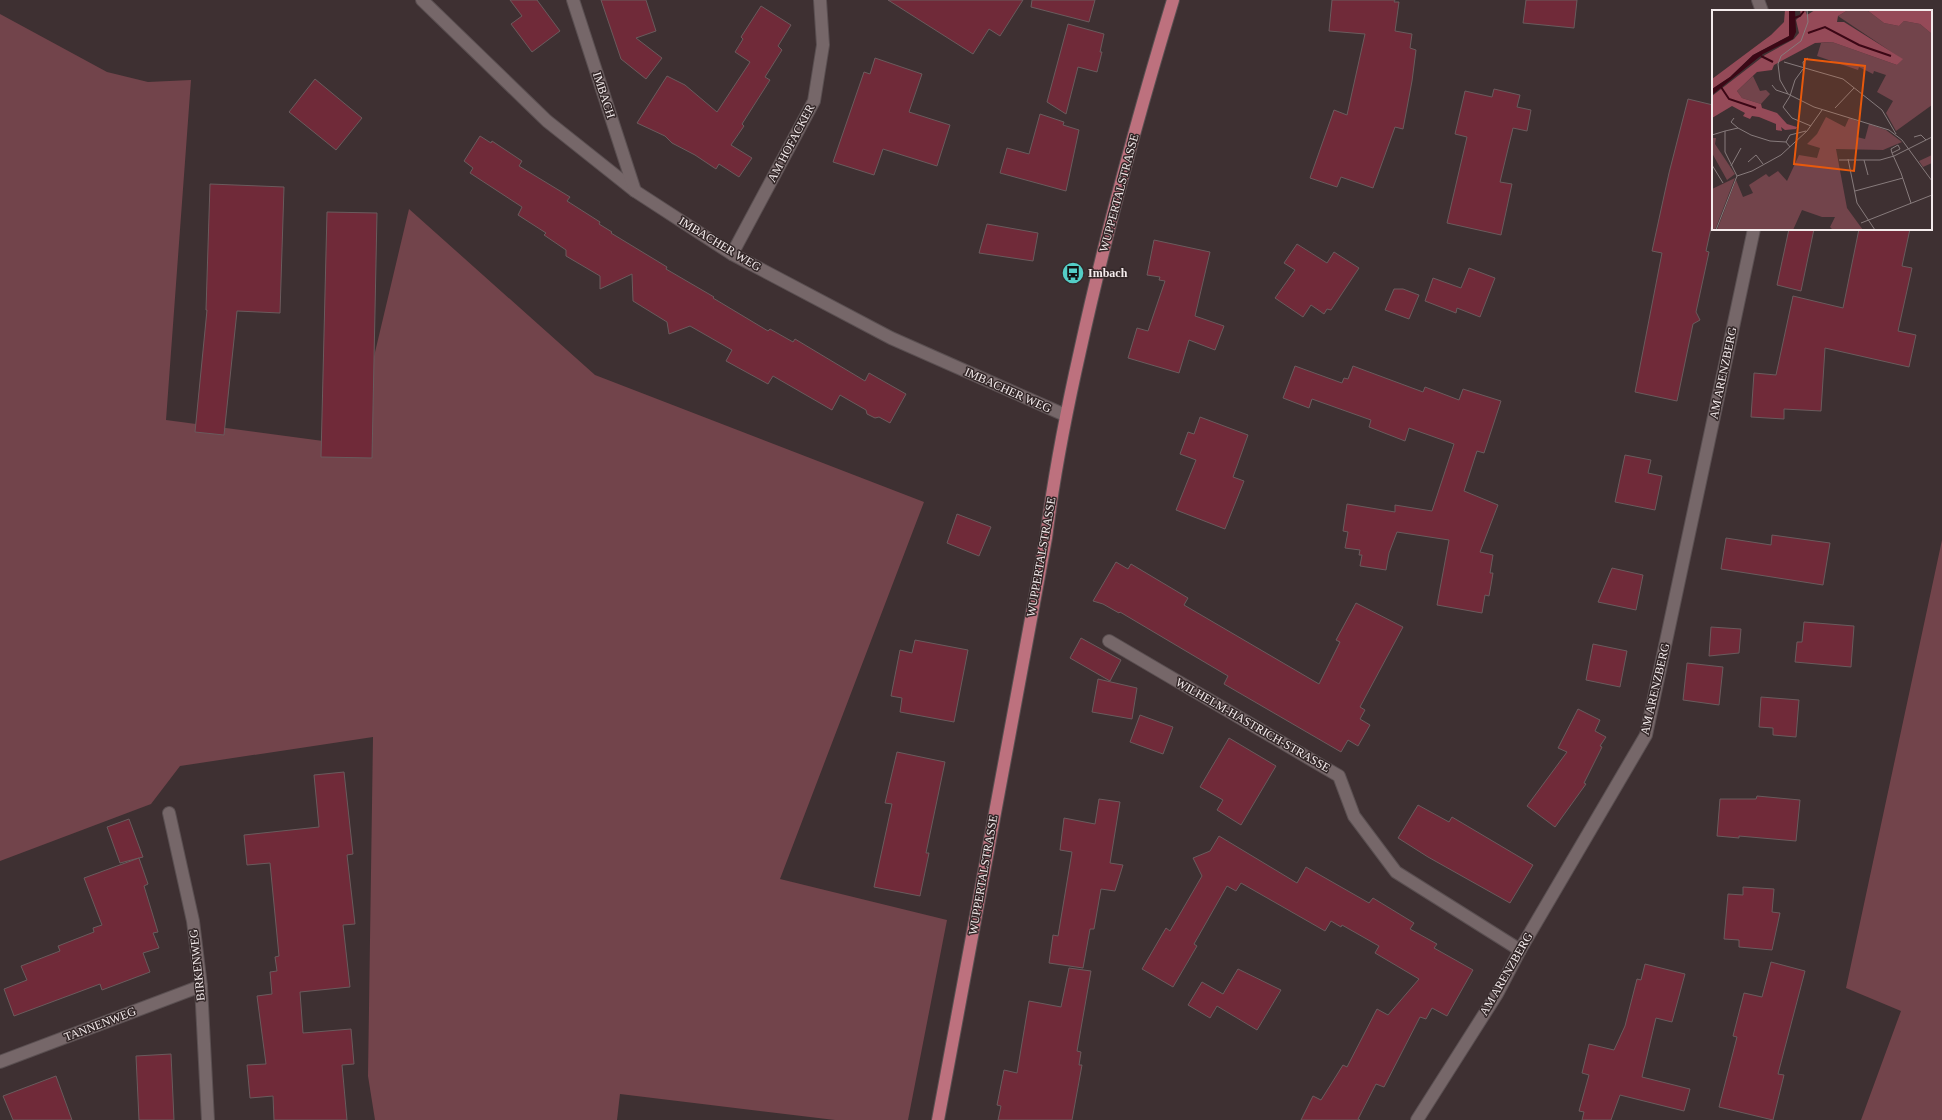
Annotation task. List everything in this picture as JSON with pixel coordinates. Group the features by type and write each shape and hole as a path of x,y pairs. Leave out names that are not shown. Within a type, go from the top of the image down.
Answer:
{"main road":[{"name":"WUPPERTALSTRASSE","path":"938,1120 1046,538 1051,496 1065,415 1104,247 1173,0"}],"street":[{"name":"IMBACHER WEG","path":"422,0 547,121 635,191 732,254 891,338 1065,415"},
{"name":"IMBACH","path":"573,0 635,191"},
{"name":"AM HOFACKER","path":"732,254 814,101 823,45 820,0"},
{"path":"1758,0 1762,10"},
{"name":"AM ARENZBERG","path":"1417,1120 1497,994 1520,950 1646,735 1754,230"},
{"name":"WILHELM-HASTRICH-STRASSE","path":"1109,641 1339,776 1354,816 1396,872 1520,950"},
{"name":"BIRKENWEG","path":"169,813 193,921 201,986 208,1120"},
{"name":"TANNENWEG","path":"0,1062 201,986"}],"shaded area":[{"path":"0,14 107,72 148,82 191,80 166,420 353,445 409,209 595,375 924,502 780,879 947,920 908,1120 835,1120 620,1094 617,1120 375,1120 368,1076 373,737 180,766 151,804 0,861"},
{"path":"1942,540 1942,1120 1861,1120 1901,1011 1846,988"}],"building":[{"path":"510,0 537,0 560,31 532,52 511,24 522,16"},
{"path":"601,0 646,0 656,31 636,38 662,58 646,79 621,59"},
{"path":"888,0 1023,0 1000,36 989,29 973,54"},
{"path":"1032,0 1095,0 1089,22 1031,7"},
{"path":"1332,0 1395,0 1394,2 1399,2 1395,31 1412,34 1410,48 1416,50 1403,129 1395,127 1373,188 1341,177 1337,187 1310,178 1334,110 1347,115 1365,34 1329,31"},
{"path":"1526,0 1577,0 1574,28 1523,23"},
{"path":"761,6 791,25 778,46 782,50 765,77 770,80 742,124 744,126 731,145 752,158 739,177 719,164 716,169 695,155 672,143 665,136 637,123 667,76 685,85 717,112 750,62 735,52 743,39 741,37"},
{"path":"1068,24 1104,34 1100,52 1102,52 1097,72 1078,67 1066,114 1047,102"},
{"path":"875,58 922,74 909,112 950,125 937,166 883,149 874,175 833,162 864,72 870,74"},
{"path":"315,79 362,118 336,150 289,112"},
{"path":"1494,89 1520,95 1517,107 1531,110 1527,131 1513,128 1500,182 1512,184 1501,235 1447,223 1467,137 1455,134 1465,91 1492,97"},
{"path":"1688,99 1712,105 1712,224 1706,251 1709,252 1696,312 1700,320 1693,324 1677,401 1635,392 1662,253 1652,251 1669,173"},
{"path":"1040,114 1064,122 1063,125 1079,130 1066,191 1000,173 1007,148 1029,154"},
{"path":"480,136 491,143 492,141 522,161 519,166 570,197 567,201 600,222 599,224 612,232 611,233 667,267 666,269 714,297 713,298 768,331 770,329 793,342 795,339 865,381 869,373 906,394 890,423 879,417 875,418 867,414 866,410 840,395 832,410 773,376 768,384 726,361 732,350 690,326 669,334 667,322 633,301 632,274 600,289 600,276 566,256 566,250 544,235 546,233 518,215 522,207 470,173 473,168 464,161"},
{"path":"210,184 284,187 280,313 237,311 224,435 195,432 207,310"},
{"path":"327,212 377,213 372,458 321,457"},
{"path":"987,224 1038,233 1033,261 979,253"},
{"path":"1789,230 1814,230 1801,291 1777,285"},
{"path":"1859,230 1910,230 1902,266 1912,268 1898,331 1916,335 1909,367 1825,348 1821,411 1784,409 1784,419 1751,417 1754,373 1776,375 1793,296 1843,308"},
{"path":"1154,240 1210,252 1195,316 1224,326 1215,350 1189,340 1179,373 1128,358 1137,328 1148,331 1165,281 1159,280 1160,277 1147,275"},
{"path":"1297,244 1327,263 1334,252 1359,268 1331,310 1327,309 1324,314 1311,305 1303,317 1275,298 1295,270 1284,263"},
{"path":"1469,268 1495,278 1480,317 1457,308 1456,313 1425,301 1433,278 1461,288"},
{"path":"1394,289 1403,289 1419,295 1409,319 1385,310"},
{"path":"1295,366 1342,383 1344,378 1348,379 1353,366 1423,392 1425,387 1459,400 1463,389 1501,401 1484,453 1477,451 1464,491 1498,505 1480,552 1493,555 1490,573 1493,573 1489,596 1485,595 1482,613 1437,605 1449,540 1397,532 1389,553 1386,570 1360,566 1362,555 1359,555 1360,550 1345,548 1348,532 1343,531 1347,504 1395,512 1395,505 1432,511 1454,444 1409,428 1405,441 1369,427 1371,420 1312,399 1309,408 1283,398"},
{"path":"1200,417 1248,435 1233,477 1244,481 1225,529 1176,510 1196,460 1180,454 1188,432 1194,434"},
{"path":"1625,455 1651,460 1648,473 1662,476 1655,510 1615,502"},
{"path":"957,514 991,527 979,556 947,543"},
{"path":"1772,535 1830,543 1823,585 1721,569 1726,538 1771,545"},
{"path":"1116,562 1128,569 1131,564 1188,598 1184,605 1319,684 1340,642 1336,640 1356,603 1403,627 1360,707 1365,710 1360,719 1370,725 1358,746 1348,740 1341,752 1224,684 1228,676 1120,612 1119,613 1103,604 1093,601"},
{"path":"1612,568 1643,575 1636,610 1598,602"},
{"path":"1804,622 1854,626 1851,667 1795,662 1797,642 1802,642"},
{"path":"1711,627 1741,629 1739,653 1709,656"},
{"path":"1081,638 1121,660 1110,681 1070,658"},
{"path":"915,640 968,650 954,722 900,712 902,698 891,696 900,650 912,653"},
{"path":"1593,644 1627,651 1620,687 1586,680"},
{"path":"1687,663 1723,667 1719,705 1683,700"},
{"path":"1098,679 1137,688 1132,719 1092,712"},
{"path":"1761,697 1799,700 1796,737 1773,735 1773,728 1759,727"},
{"path":"1578,709 1600,720 1595,731 1606,737 1600,746 1602,747 1584,783 1586,784 1555,827 1527,806 1567,752 1558,748"},
{"path":"1140,715 1173,727 1163,754 1130,742"},
{"path":"1229,738 1276,766 1241,825 1217,810 1223,800 1200,787"},
{"path":"897,752 945,762 926,853 929,853 920,896 874,887 892,804 885,803"},
{"path":"344,772 353,854 347,855 355,924 343,925 350,987 300,992 303,1033 351,1029 354,1064 342,1065 347,1120 274,1120 273,1096 250,1098 247,1065 266,1064 257,996 272,994 270,972 277,971 275,957 279,956 270,863 247,865 244,835 319,827 314,775"},
{"path":"1757,796 1800,800 1796,841 1739,836 1739,838 1717,836 1720,799 1756,799"},
{"path":"1099,799 1120,802 1110,863 1123,865 1115,891 1101,889 1094,929 1090,929 1083,968 1049,963 1053,935 1058,936 1072,852 1060,850 1064,818 1095,824"},
{"path":"1418,805 1449,822 1452,817 1533,865 1510,903 1428,857 1398,838"},
{"path":"129,819 143,857 120,863 107,827"},
{"path":"1219,836 1297,883 1306,867 1369,903 1373,898 1414,923 1410,929 1437,944 1434,948 1473,970 1447,1016 1432,1008 1426,1019 1420,1017 1384,1087 1376,1084 1358,1119 1360,1120 1301,1120 1313,1096 1321,1100 1343,1065 1347,1067 1377,1009 1388,1015 1419,979 1375,953 1379,946 1342,925 1341,927 1331,921 1325,931 1241,883 1236,891 1227,886 1194,944 1197,946 1173,987 1142,969 1166,928 1170,931 1202,876 1193,858 1210,851"},
{"path":"139,858 148,884 144,886 158,932 153,933 159,948 143,953 150,972 102,990 100,984 14,1016 4,989 27,980 21,966 60,951 58,946 94,932 93,928 102,925 84,878"},
{"path":"1743,887 1774,889 1772,912 1780,913 1772,950 1739,947 1739,940 1724,939 1728,894 1743,895"},
{"path":"1771,962 1805,971 1778,1074 1784,1075 1773,1120 1719,1107 1737,1037 1733,1036 1744,993 1762,997"},
{"path":"1645,964 1685,974 1672,1022 1656,1018 1642,1077 1690,1089 1684,1111 1620,1095 1611,1120 1582,1120 1584,1112 1579,1111 1589,1075 1582,1073 1589,1044 1614,1050 1625,1026 1637,979 1641,980"},
{"path":"1069,968 1091,971 1077,1051 1081,1052 1079,1065 1082,1065 1072,1120 998,1120 1001,1106 997,1105 1004,1070 1017,1073 1029,1001 1061,1007"},
{"path":"1238,969 1281,990 1257,1030 1217,1006 1210,1018 1188,1005 1202,982 1223,994"},
{"path":"171,1054 174,1120 139,1120 136,1056"},
{"path":"56,1076 72,1120 13,1120 3,1096"}],"place":[{"name":"Imbach","path":"1073,273"}]}
